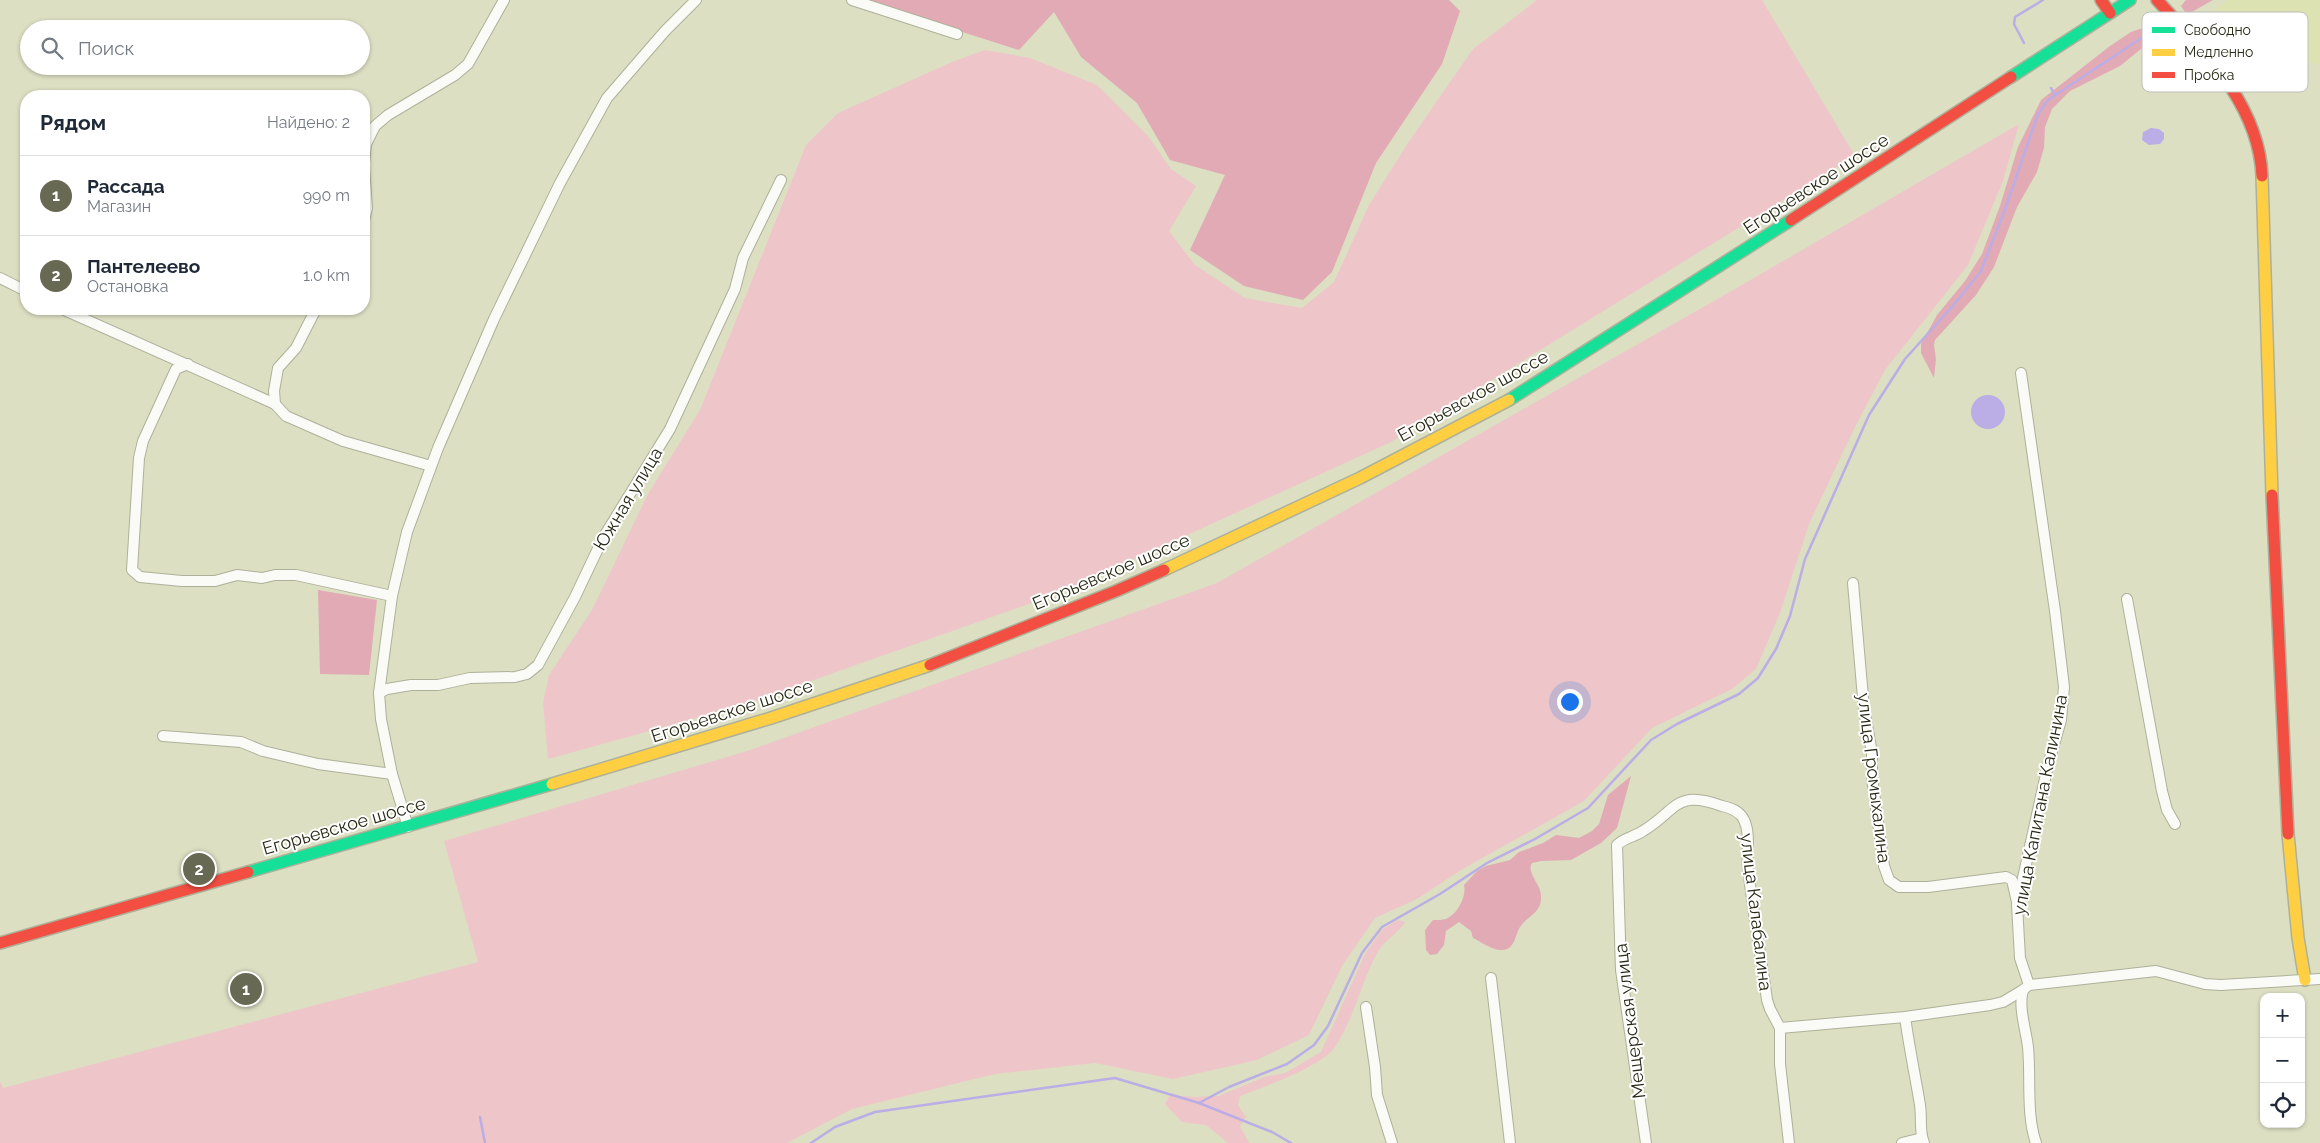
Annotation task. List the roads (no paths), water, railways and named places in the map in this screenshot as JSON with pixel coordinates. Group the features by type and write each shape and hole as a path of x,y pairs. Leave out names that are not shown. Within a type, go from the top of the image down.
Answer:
{"main road":[{"path":"2102,0 2110,13"},
{"name":"Егорьевское шоссе","path":"0,943 408,827 682,745 914,671 1116,591 1351,482 1518,393 1727,262 2130,0"},
{"path":"2157,0 2168,12"},
{"path":"2235,92 2252,125 2261,160 2277,606 2287,819 2298,938 2305,980"}],"street":[{"path":"370,136 375,126 388,115 455,75 468,64 504,0"},
{"path":"408,827 392,774 381,719 379,693 392,596 407,532 431,466 502,302 560,183 607,98 696,0"},
{"path":"852,0 957,34"},
{"name":"Южная улица","path":"379,693 387,689 411,685 438,685 470,678 515,677 527,674 538,665 627,495 670,429 735,289 743,258 781,180"},
{"path":"0,278 20,288"},
{"path":"76,315 275,404 286,416 343,441 431,466"},
{"path":"275,404 274,391 278,368 296,348 313,315"},
{"path":"188,364 176,369 143,441 139,458 132,570 140,577 182,581 214,581 237,575 262,578 275,575 296,575 392,596"},
{"name":"улица Капитана Калинина","path":"2021,373 2055,611 2064,705 2017,905 2020,958 2026,987 2022,999 2028,1047 2032,1130 2036,1143"},
{"name":"улица Громыхалина","path":"1852,583 1864,709 1872,753 1872,778 1884,866 1889,880 1899,887 1928,887 2006,877 2012,880 2017,905"},
{"path":"2127,599 2162,791 2167,810 2175,824"},
{"path":"163,736 241,742 263,751 318,764 392,774"},
{"name":"улица Калабалина","path":"1621,841 1644,831 1671,807 1688,799 1708,801 1730,808 1742,816 1747,834 1748,868 1767,1000 1780,1028 1780,1064 1789,1143"},
{"name":"Мещерская улица","path":"1621,841 1616,849 1621,970 1646,1143"},
{"path":"1780,1028 1905,1017 1990,1005 2002,1002 2026,987 2146,971 2167,973 2205,984 2320,979"},
{"path":"1491,978 1510,1143"},
{"path":"1366,1007 1376,1067 1378,1095 1392,1143"},
{"path":"1902,1143 1923,1140 1920,1105 1913,1076 1905,1017"}],"waterway":[{"path":"2024,43 2014,24 2015,17 2043,0"},
{"path":"1199,1103 1229,1087 1287,1064 1314,1045 1328,1026 1362,953 1382,927 1440,894 1487,863 1535,839 1588,808 1651,740 1677,724 1739,694 1758,678 1776,649 1790,616 1805,559 1869,415 1905,359 1981,271 2038,114 2048,100 2142,38"},
{"path":"2051,88 2055,95"},
{"path":"811,1143 835,1127 875,1112 1115,1078 1199,1103 1272,1132 1291,1143"},
{"path":"480,1117 485,1143"}],"place":[{"name":"Пантелеево","path":"199,869"},
{"name":"Рассада","path":"246,989"}]}
